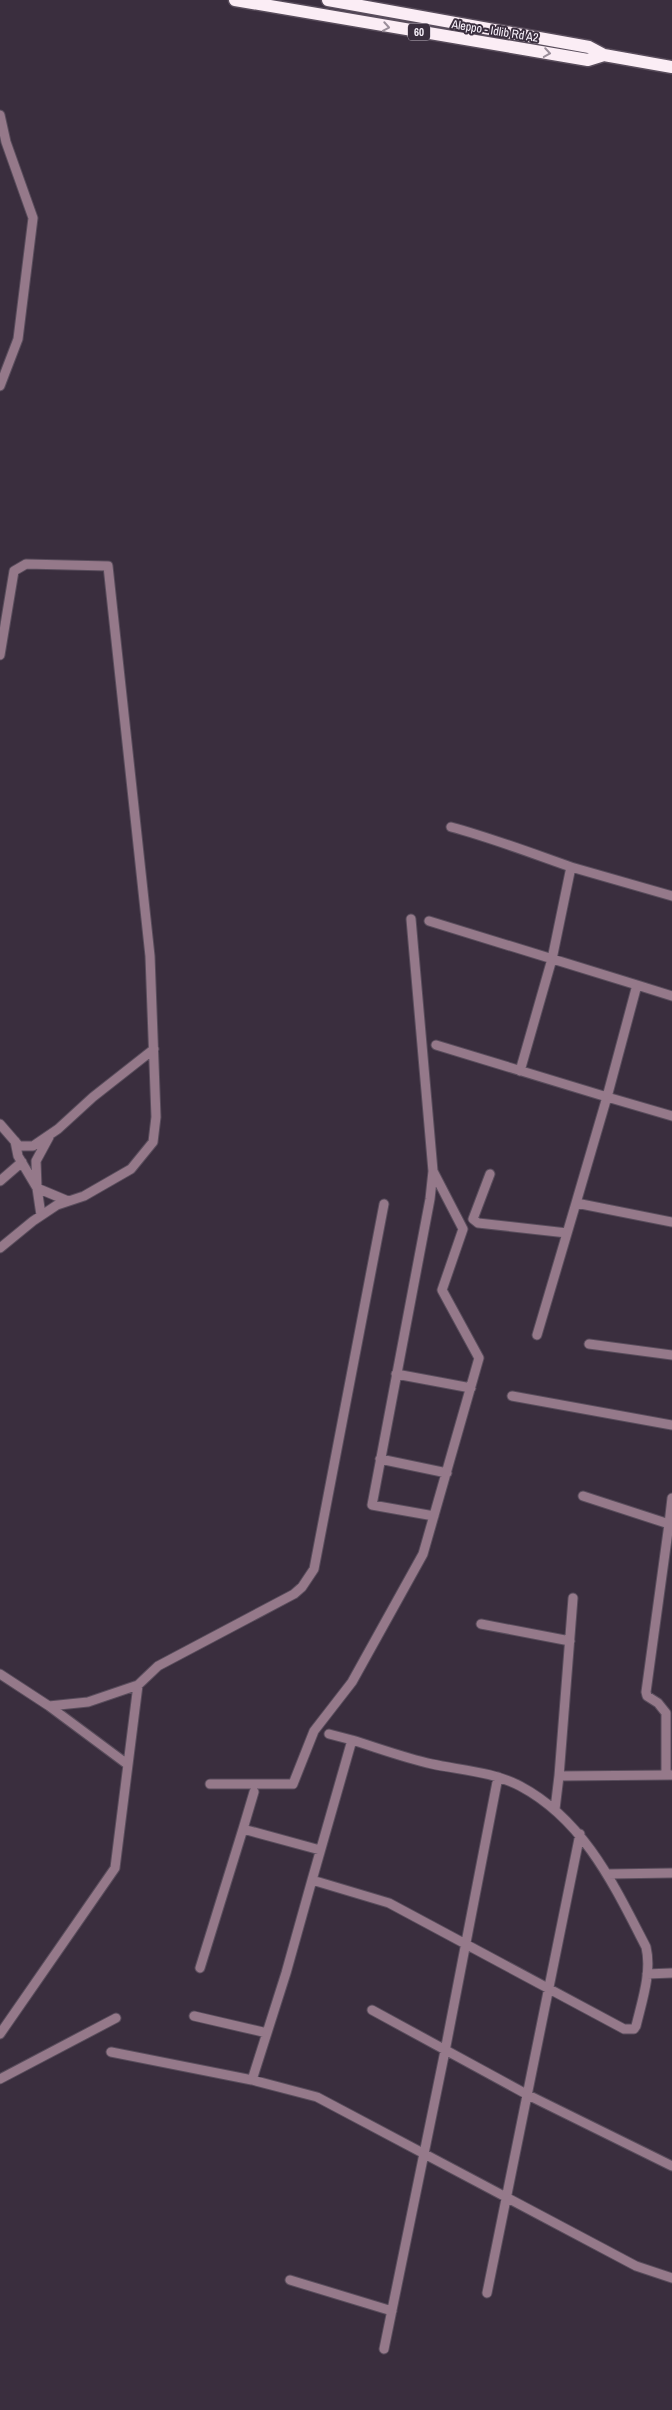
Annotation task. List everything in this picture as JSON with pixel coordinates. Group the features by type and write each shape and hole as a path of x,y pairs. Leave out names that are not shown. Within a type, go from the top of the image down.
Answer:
{"highway":[{"name":"Aleppo - Idlib Rd A2","path":"235,0 588,60 604,56"},
{"name":"60","path":"328,0 589,47 604,56 672,67"},
{"path":"298,11 320,9 363,16 367,11 362,6"}],"street":[{"path":"0,115 6,142 32,218 18,339 0,386"},
{"path":"0,655 14,571 26,564 108,566 150,956 156,1117 153,1142 131,1169 84,1196 57,1205 41,1215 0,1248"},
{"path":"451,827 489,837 505,845 672,896"},
{"path":"520,1071 552,959 571,866"},
{"path":"411,920 433,1171 430,1199 372,1505 434,1516"},
{"path":"429,921 672,996"},
{"path":"537,1335 637,985"},
{"path":"436,1044 672,1116"},
{"path":"0,1124 19,1146 33,1146 50,1135 154,1048"},
{"path":"41,1215 36,1161 50,1135"},
{"path":"15,1141 22,1162 37,1188 68,1201"},
{"path":"0,1181 22,1162"},
{"path":"210,1784 293,1784 314,1731 352,1682 423,1554 480,1358 442,1290 463,1229 433,1171"},
{"path":"490,1174 473,1219 478,1223 567,1233"},
{"path":"576,1203 672,1222"},
{"path":"49,1706 88,1702 138,1685 158,1666 294,1594 302,1587 314,1569 384,1204"},
{"path":"589,1344 672,1355"},
{"path":"396,1374 471,1388"},
{"path":"512,1396 672,1425"},
{"path":"380,1459 447,1473"},
{"path":"583,1496 670,1525"},
{"path":"559,1776 669,1775 666,1713 663,1707 647,1696 646,1692 670,1525 672,1498"},
{"path":"555,1810 573,1598"},
{"path":"481,1624 570,1641"},
{"path":"0,1674 49,1706 127,1764"},
{"path":"0,2034 115,1868 138,1685"},
{"path":"312,1880 389,1903 549,1990 630,2030 636,2026 647,1974 648,1956 646,1947 608,1874 580,1834 555,1810 519,1785 498,1778 429,1764 329,1734"},
{"path":"252,2080 352,1740"},
{"path":"384,2349 445,2052 498,1778"},
{"path":"200,1968 254,1792"},
{"path":"242,1829 320,1850"},
{"path":"487,2293 580,1834"},
{"path":"608,1874 672,1873"},
{"path":"647,1974 672,1973"},
{"path":"372,2010 445,2052 672,2166"},
{"path":"194,2016 267,2032"},
{"path":"0,2079 116,2018"},
{"path":"111,2052 252,2080 317,2097 636,2266 672,2278"},
{"path":"290,2280 392,2311"}]}
